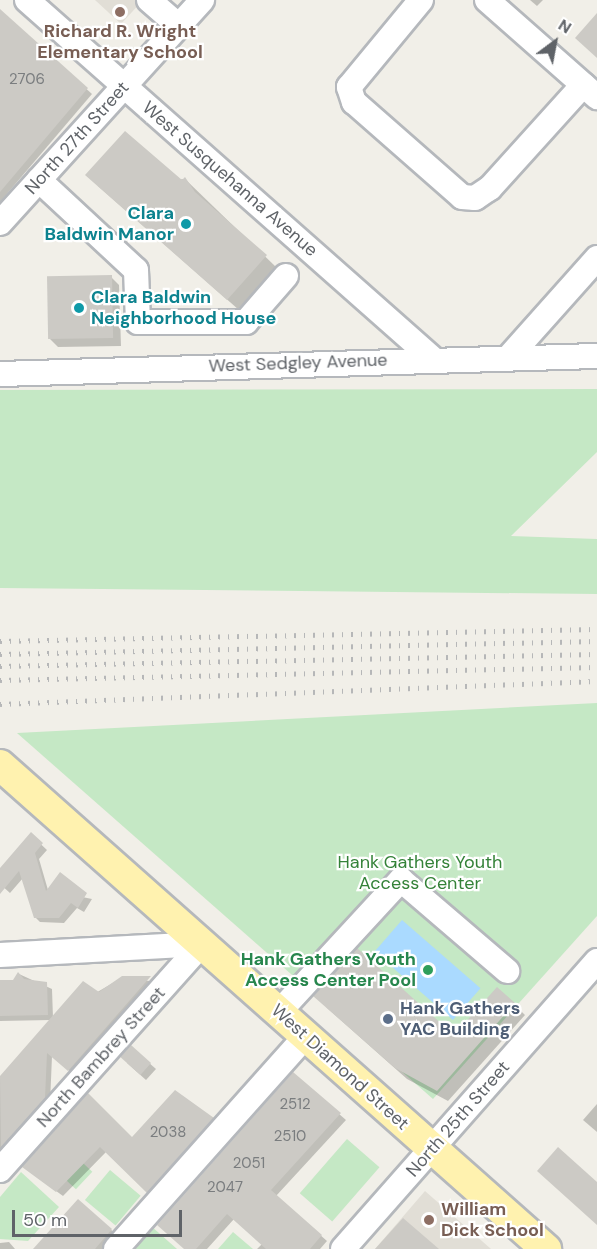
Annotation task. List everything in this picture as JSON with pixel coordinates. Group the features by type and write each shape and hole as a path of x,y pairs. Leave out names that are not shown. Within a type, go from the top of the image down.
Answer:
{"main road":[{"name":"West Diamond Street","path":"0,765 546,1249"}],"street":[{"name":"West Susquehanna Avenue","path":"27,0 433,359"},
{"path":"149,0 179,26"},
{"name":"North 27th Street","path":"0,223 202,0"},
{"path":"421,0 349,87 354,102 462,197 475,198 490,188 590,91 487,0"},
{"path":"39,180 136,270 138,322 246,322 286,276"},
{"path":"508,358 597,258"},
{"name":"West Sedgley Avenue","path":"0,374 433,359 597,356"},
{"path":"279,1012 401,880 507,971"},
{"path":"0,955 202,944"},
{"name":"North Bambrey Street","path":"0,1170 202,944"},
{"name":"North 25th Street","path":"343,1249 597,961"},
{"path":"116,1249 306,1036"}],"shaded area":[{"name":"Richard R. Wright Elementary School","path":"95,0 143,0 121,24"},
{"name":"William Dick School","path":"425,1191 491,1249 375,1249"}],"green space":[{"path":"597,389 597,452 511,536 597,539 597,594 0,588 0,390"},
{"name":"Hank Gathers Youth Access Center","path":"597,703 597,916 433,1099 17,733"},
{"path":"55,1137 92,1172 76,1189 39,1155"},
{"path":"347,1139 379,1167 332,1222 300,1193"},
{"path":"110,1170 141,1196 116,1226 85,1200"},
{"path":"21,1172 59,1207 28,1241 0,1239 0,1197"},
{"path":"151,1226 177,1249 131,1249"},
{"path":"233,1232 253,1249 218,1249"}],"water":[{"name":"Hank Gathers Youth Access Center Pool","path":"402,920 480,988 453,1020 374,952"}],"building":[{"path":"0,9 88,88 0,192"},
{"path":"597,13 597,58 575,38"},
{"name":"Clara Baldwin Manor","path":"125,131 182,180 185,177 195,192 267,255 227,300 85,175"},
{"name":"Clara Baldwin Neighborhood House","path":"112,275 113,338 48,339 47,276"},
{"path":"31,832 43,843 35,853 46,891 60,872 87,893 78,908 71,903 59,918 34,918 19,871 0,894 0,868"},
{"name":"Hank Gathers YAC Building","path":"357,948 454,1035 497,987 515,1003 437,1091 395,1068 313,996"},
{"path":"18,972 24,979 47,982 48,1015 0,1016 0,980 13,980"},
{"path":"122,976 151,976 68,1071 47,1053 45,1098 1,1147 0,1076 83,981 99,992"},
{"path":"131,1045 151,1063 140,1075 120,1057"},
{"path":"293,1072 341,1113 271,1190 322,1235 310,1249 266,1249 227,1214 196,1249 184,1249 157,1225"},
{"path":"175,1090 214,1118 147,1193 100,1147 56,1192 22,1167 88,1093 132,1137"},
{"path":"558,1147 597,1182 597,1225 537,1171"},
{"path":"78,1199 112,1229 95,1249 33,1249"},
{"path":"403,1218 439,1249 375,1249"}],"railway":[{"path":"0,641 597,629"},
{"path":"0,654 597,641"},
{"path":"0,666 597,654"},
{"path":"0,680 597,667"},
{"path":"0,704 597,681"}],"place":[{"name":"Richard R. Wright Elementary School","path":"120,12"},
{"name":"Clara Baldwin Manor","path":"186,224"},
{"name":"Clara Baldwin Neighborhood House","path":"79,308"},
{"name":"Hank Gathers Youth Access Center Pool","path":"428,970"},
{"name":"Hank Gathers YAC Building","path":"388,1019"},
{"name":"William Dick School","path":"429,1220"}]}
